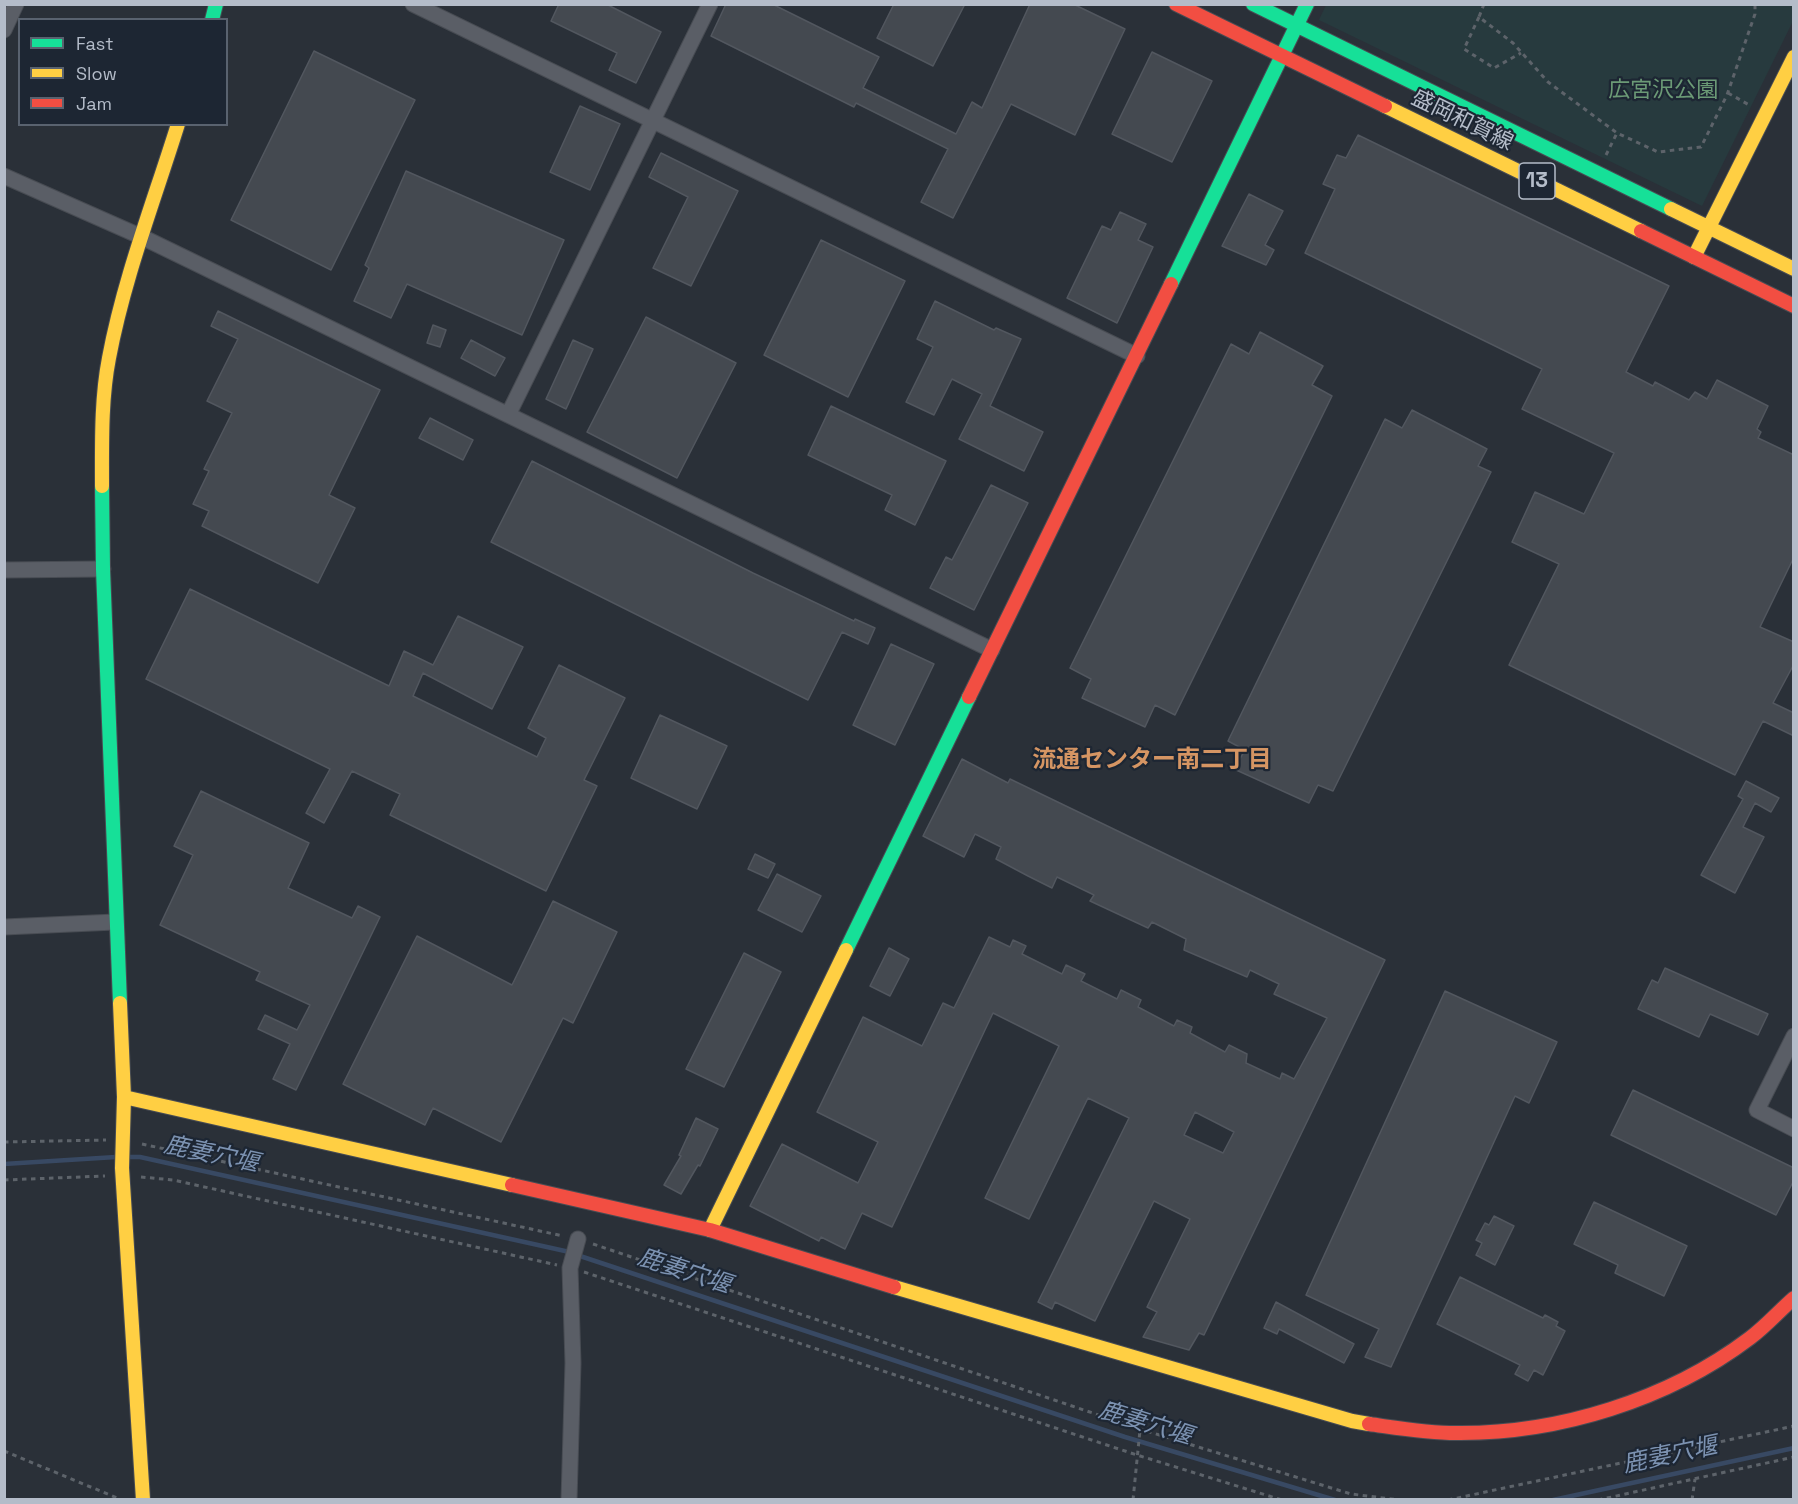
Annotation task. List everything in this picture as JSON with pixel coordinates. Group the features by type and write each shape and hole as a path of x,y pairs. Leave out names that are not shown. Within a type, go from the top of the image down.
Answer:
{"street":[{"path":"413,4 1137,356"},
{"path":"509,413 710,4"},
{"name":"盛岡和賀線","path":"1176,4 1794,306"},
{"name":"盛岡和賀線","path":"1253,4 1794,269"},
{"path":"710,1230 1307,4"},
{"path":"4,30 11,10"},
{"path":"1694,257 1793,61"},
{"path":"143,1500 122,1172 124,1097 103,569 102,429 109,359 142,237 177,126"},
{"path":"4,176 142,237 509,413 992,650"},
{"path":"4,570 103,569"},
{"path":"4,927 116,922"},
{"path":"1794,1036 1757,1110 1794,1130"},
{"path":"124,1097 710,1230 979,1313 1352,1421 1457,1433 1512,1430 1576,1419 1633,1401 1696,1371 1750,1338 1794,1298"},
{"path":"569,1500 575,1253"}],"path":[{"path":"1484,4 1464,49 1494,68 1521,53"},
{"path":"1479,17 1513,43 1548,82 1617,133 1658,152 1701,147 1728,93 1755,14 1755,4"},
{"path":"1728,93 1765,114"},
{"path":"1597,173 1617,133"},
{"path":"4,1142 123,1144 575,1253 1140,1431 1352,1494 1400,1500"},
{"path":"4,1180 122,1172 575,1253 1137,1455 1281,1500"},
{"path":"1448,1500 1794,1426"},
{"path":"1133,1500 1140,1431"},
{"path":"4,1451 122,1500"},
{"path":"1598,1500 1794,1457"},
{"path":"1692,1500 1695,1479"}],"green space":[{"name":"広宮沢公園","path":"1793,4 1794,19 1702,206 1319,20 1326,5"}],"building":[{"path":"559,4 606,4 661,32 636,83 609,70 617,53 551,21"},
{"path":"726,4 772,4 879,57 863,88 956,134 972,102 982,108 1030,4 1073,4 1125,29 1075,135 1011,104 953,218 921,202 948,149 856,103 854,107 711,36"},
{"path":"894,4 965,4 933,66 877,38"},
{"path":"314,51 415,100 331,270 231,220"},
{"path":"1152,52 1212,81 1172,162 1112,134"},
{"path":"580,106 620,124 590,190 550,172"},
{"path":"1358,135 1669,286 1626,372 1653,386 1655,382 1689,400 1695,392 1707,399 1717,380 1768,406 1757,429 1761,432 1758,438 1794,455 1794,557 1760,627 1794,642 1794,664 1773,703 1794,713 1794,736 1763,721 1735,775 1509,665 1559,564 1512,542 1535,492 1584,514 1614,453 1522,409 1542,369 1305,253 1335,189 1323,184 1337,155 1346,158"},
{"path":"661,153 738,191 691,286 653,268 688,197 649,177"},
{"path":"406,171 564,240 522,335 407,284 391,318 354,301 369,268 365,265"},
{"path":"1249,194 1283,211 1265,245 1274,250 1266,265 1222,246"},
{"path":"1120,212 1146,224 1138,240 1153,247 1117,323 1067,298 1102,226 1111,230"},
{"path":"821,240 905,281 848,397 764,355"},
{"path":"935,301 994,330 996,328 1021,339 990,406 1043,432 1024,471 959,439 982,394 952,379 934,415 906,402 933,347 917,339"},
{"path":"218,311 380,390 329,495 355,508 318,583 202,526 209,511 193,504 209,471 204,469 232,413 207,401 238,339 211,326"},
{"path":"646,317 736,363 677,478 587,432"},
{"path":"433,325 446,330 440,347 427,343"},
{"path":"1260,332 1323,366 1312,385 1332,396 1175,715 1155,705 1145,727 1082,698 1091,679 1070,668 1231,344 1249,354"},
{"path":"471,340 505,358 495,376 461,358"},
{"path":"573,340 593,349 566,409 546,399"},
{"path":"831,406 946,461 915,525 885,510 892,495 808,455"},
{"path":"1412,410 1487,449 1478,466 1491,472 1333,791 1318,785 1309,803 1234,769 1245,750 1228,741 1385,419 1402,428"},
{"path":"430,418 473,440 463,460 419,438"},
{"path":"532,461 753,573 854,621 855,619 875,628 868,644 842,632 808,700 491,542"},
{"path":"991,485 1028,503 974,610 930,588 946,557 952,560"},
{"path":"190,589 389,686 404,651 433,665 458,616 523,647 492,709 423,673 413,696 537,757 546,738 528,728 559,665 625,698 584,780 597,786 546,891 390,815 400,794 352,771 324,823 306,813 330,769 146,679"},
{"path":"891,644 934,664 895,745 853,725"},
{"path":"660,715 727,746 697,809 631,778"},
{"path":"962,759 1008,783 1010,779 1385,960 1204,1335 1199,1333 1189,1350 1143,1337 1157,1312 1147,1307 1190,1219 1154,1201 1095,1321 1055,1302 1052,1309 1038,1302 1129,1118 1088,1098 1029,1219 985,1198 1059,1046 993,1013 892,1227 862,1213 845,1249 821,1237 819,1241 750,1206 782,1144 858,1183 878,1142 817,1112 863,1017 922,1046 943,1003 954,1008 989,937 1010,947 1013,940 1026,946 1022,954 1062,974 1066,965 1085,974 1081,981 1117,999 1121,990 1141,1000 1138,1007 1174,1026 1177,1020 1192,1027 1190,1033 1225,1052 1229,1045 1247,1054 1246,1063 1280,1079 1282,1073 1294,1079 1327,1018 1274,994 1279,984 1250,970 1247,977 1184,950 1186,939 1152,922 1148,928 1090,901 1094,895 1057,877 1052,888 1028,876 996,859 1001,847 975,834 964,857 923,836","holes":["1195,1112 1234,1132 1223,1153 1184,1135"]},
{"path":"1746,781 1779,798 1771,812 1755,803 1743,827 1764,837 1735,893 1701,875 1743,799 1738,796"},
{"path":"201,791 309,843 288,888 352,918 358,906 380,917 296,1090 273,1079 290,1044 258,1029 265,1015 297,1030 310,1005 256,980 260,972 160,925 193,855 174,846"},
{"path":"755,854 775,864 768,878 748,869"},
{"path":"777,874 821,896 802,932 758,910"},
{"path":"553,901 617,932 573,1023 563,1018 501,1142 433,1108 425,1125 343,1084 417,936 512,985"},
{"path":"889,948 909,959 890,996 870,986"},
{"path":"744,953 781,972 724,1087 686,1069"},
{"path":"1665,968 1768,1014 1758,1035 1710,1014 1699,1037 1638,1009 1652,980 1658,983"},
{"path":"1445,991 1557,1042 1529,1103 1515,1096 1391,1367 1365,1357 1379,1329 1306,1295"},
{"path":"1633,1090 1794,1168 1794,1180 1776,1215 1611,1135"},
{"path":"696,1118 718,1129 700,1166 698,1165 681,1194 664,1185 681,1156 679,1155"},
{"path":"1594,1202 1687,1246 1664,1296 1615,1273 1618,1265 1574,1244"},
{"path":"1494,1216 1514,1226 1495,1265 1476,1255 1482,1243 1476,1240 1485,1223 1489,1225"},
{"path":"1460,1277 1543,1318 1545,1315 1558,1322 1556,1326 1565,1331 1543,1375 1534,1370 1528,1381 1515,1374 1520,1365 1437,1324"},
{"path":"1276,1302 1354,1344 1344,1363 1279,1329 1277,1334 1264,1328"}],"waterway":[{"name":"鹿妻穴堰","path":"4,1164 116,1157"},
{"name":"鹿妻穴堰","path":"127,1157 140,1157 565,1251 1125,1437 1335,1500"},
{"name":"鹿妻穴堰","path":"1553,1500 1794,1448"}],"traffic: fast":[{"path":"212,18 216,4"},
{"path":"1253,4 1671,209"},
{"path":"1171,284 1307,4"},
{"path":"102,486 103,569 120,1003"},
{"path":"846,950 969,697"}],"traffic: slow":[{"path":"1694,257 1794,57"},
{"path":"1385,106 1641,231"},
{"path":"102,486 103,405 106,374 115,328 131,269 177,126"},
{"path":"1671,209 1794,269"},
{"path":"710,1230 846,950"},
{"path":"120,1003 124,1097 122,1168 143,1500"},
{"path":"124,1097 512,1185"},
{"path":"894,1287 1352,1421 1369,1424"}],"traffic: jam":[{"path":"1176,4 1385,106"},
{"path":"1641,231 1794,306"},
{"path":"969,697 1171,284"},
{"path":"512,1185 710,1230 894,1287"},
{"path":"1369,1424 1434,1432 1495,1432 1572,1420 1610,1409 1648,1396 1718,1360 1756,1333 1794,1298"}],"district":[{"name":"流通センター南二丁目","path":"1152,760"}]}
